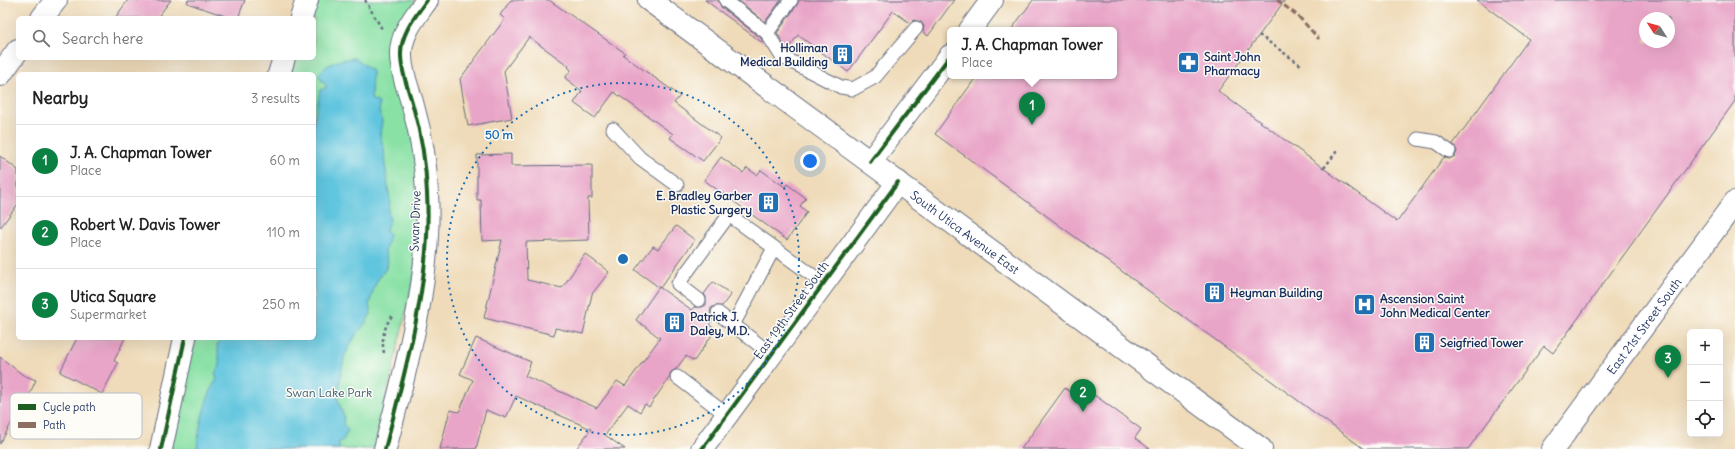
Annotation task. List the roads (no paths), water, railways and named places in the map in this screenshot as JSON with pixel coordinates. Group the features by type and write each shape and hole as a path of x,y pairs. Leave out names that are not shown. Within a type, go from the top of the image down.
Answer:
{"street":[{"path":"44,16 56,0"},
{"path":"302,16 307,0"},
{"name":"Swan Drive","path":"385,449 419,306 426,249 427,194 424,159 414,106 404,75 401,57 402,39 410,24 427,0"},
{"path":"972,27 992,0"},
{"name":"South Utica Avenue East","path":"651,1 1261,449"},
{"path":"0,75 16,53"},
{"path":"280,72 283,60"},
{"path":"870,162 947,60"},
{"name":"East 19th Street South","path":"702,449 898,182"},
{"name":"East 21st Street South","path":"1553,449 1735,202"},
{"path":"161,449 185,340"}],"lane":[{"path":"727,0 726,1 767,33 782,57 841,87 853,90 875,77 916,28"},
{"path":"767,33 791,0"},
{"path":"612,129 640,158 677,185"},
{"path":"1418,139 1436,142 1448,151"},
{"path":"700,300 678,284 728,215 823,283"},
{"path":"733,325 774,248"},
{"path":"718,313 771,354"},
{"path":"677,377 727,415"}],"water":[{"path":"355,58 372,71 371,99 379,103 379,111 382,121 380,135 384,149 390,200 388,213 390,220 386,228 389,236 385,251 388,263 374,288 369,305 371,313 354,338 345,355 341,373 338,399 344,417 343,424 348,430 343,440 339,442 339,449 197,449 203,412 217,379 215,373 220,366 217,345 221,340 316,340 316,112 320,90 327,87 318,75 325,67 344,59"}],"place":[{"name":"Holliman Medical Building","path":"843,54"},
{"name":"Saint John Pharmacy","path":"1189,63"},
{"name":"J. A. Chapman Tower","path":"1032,125"},
{"name":"E. Bradley Garber Plastic Surgery","path":"768,202"},
{"name":"Heyman Building","path":"1214,292"},
{"name":"Ascension Saint John Medical Center","path":"1365,305"},
{"name":"Patrick J. Daley, M.D.","path":"675,323"},
{"name":"Seigfried Tower","path":"1424,342"},
{"name":"Utica Square","path":"1668,378"},
{"name":"Robert W. Davis Tower","path":"1083,412"}],"park label":[{"name":"Swan Lake Park","path":"329,392"}]}
